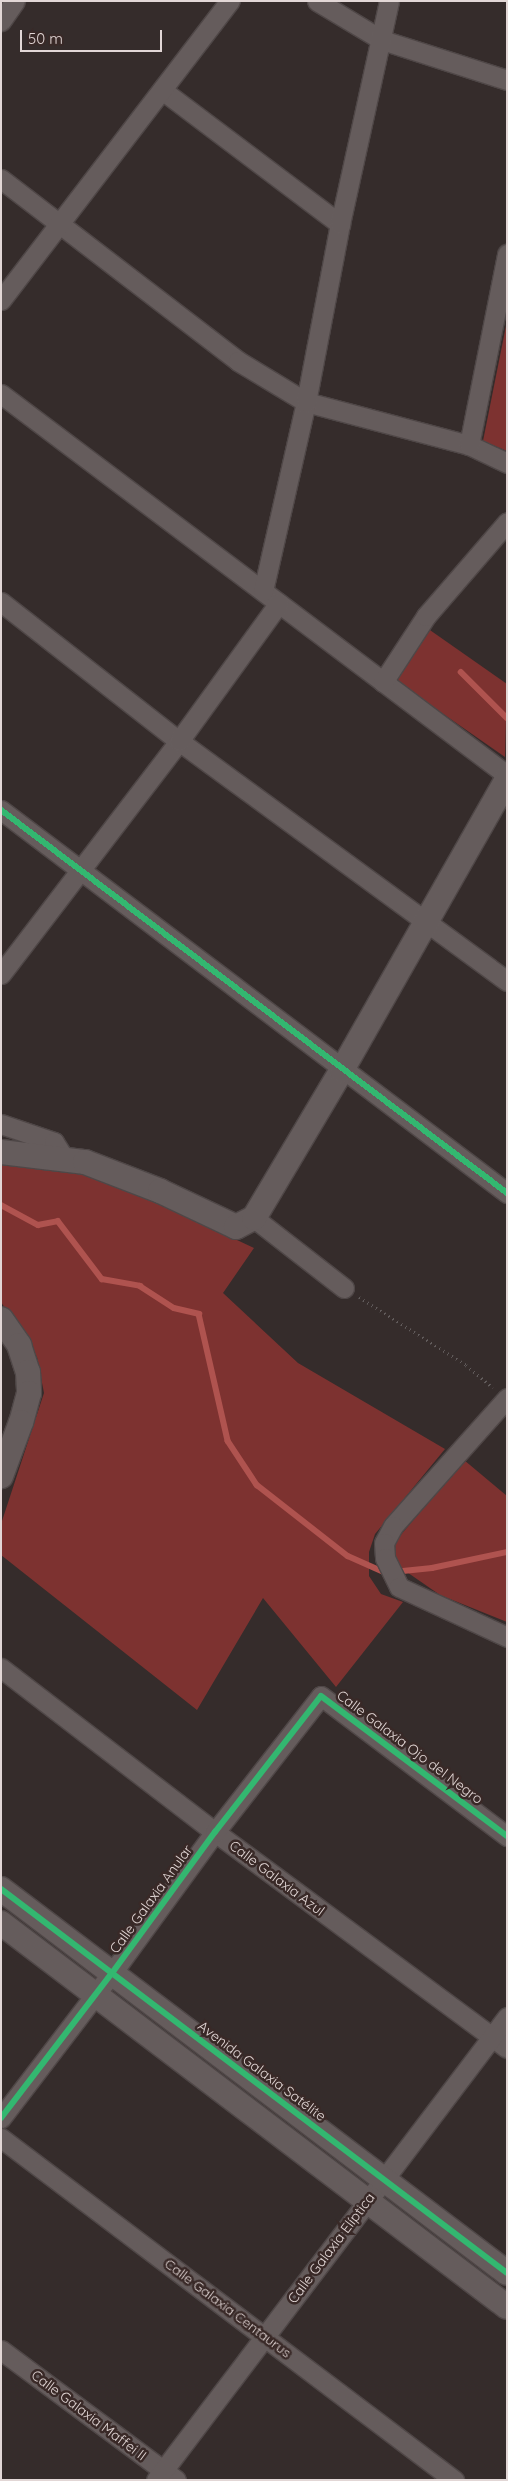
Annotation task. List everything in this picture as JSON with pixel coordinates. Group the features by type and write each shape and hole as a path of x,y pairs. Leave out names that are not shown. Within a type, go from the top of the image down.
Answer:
{"street":[{"path":"1,21 15,1"},
{"path":"1,300 230,1"},
{"path":"317,1 382,40 507,80"},
{"path":"263,591 306,402 340,224 390,1"},
{"path":"162,90 340,224"},
{"path":"1,179 238,361 306,402 469,445 507,463"},
{"path":"469,445 507,254"},
{"path":"1,394 507,777 342,1070 254,1218 236,1227 124,1176 85,1162 1,1152"},
{"path":"383,682 426,616 507,522"},
{"path":"1,602 179,741 427,920 507,981"},
{"path":"1,974 179,741 279,603"},
{"path":"1,810 507,1194"},
{"path":"1,1124 54,1142 64,1158"},
{"path":"254,1218 344,1288"},
{"path":"1,1319 19,1345 28,1372 29,1393 3,1465"},
{"path":"506,1399 393,1526 384,1543 385,1558 399,1586 507,1637"},
{"name":"Calle Galaxia Azul","path":"1,1668 215,1832 507,2048"},
{"name":"Calle Galaxia Anular","path":"1,2118 96,1995 215,1832 321,1696"},
{"name":"Calle Galaxia Ojo del Negro","path":"321,1696 507,1836"},
{"name":"Avenida Galaxia Satélite","path":"1,1889 507,2273"},
{"path":"1,1923 507,2308"},
{"name":"Calle Galaxia Elíptica","path":"165,2477 265,2336 507,2017"},
{"name":"Calle Galaxia Centaurus","path":"1,2138 454,2480"},
{"name":"Calle Galaxia Maffei II","path":"1,2350 165,2477"}],"path":[{"path":"344,1288 466,1365 506,1399"}],"shaded area":[{"path":"507,321 507,451 483,441"},
{"path":"427,628 507,684 505,757 393,679"},
{"path":"1,1161 90,1171 254,1248 223,1293 298,1363 445,1449 375,1534 369,1552 369,1576 381,1594 403,1602 336,1687 263,1598 197,1710 1,1555 1,1524 44,1393 37,1357 1,1302"},
{"path":"464,1460 507,1496 507,1622 440,1595 401,1568 395,1558 394,1543"}],"waterway":[{"path":"461,672 507,718"},
{"path":"1,1205 38,1225 58,1221 102,1279 140,1286 174,1308 199,1314 228,1441 257,1485 348,1556 386,1573"},
{"path":"403,1571 432,1568 507,1552"}],"cycle path":[{"path":"1,810 507,1193"},
{"path":"1,2118 112,1973 215,1832 321,1696 507,1836"},
{"path":"1,1889 507,2273"}]}
